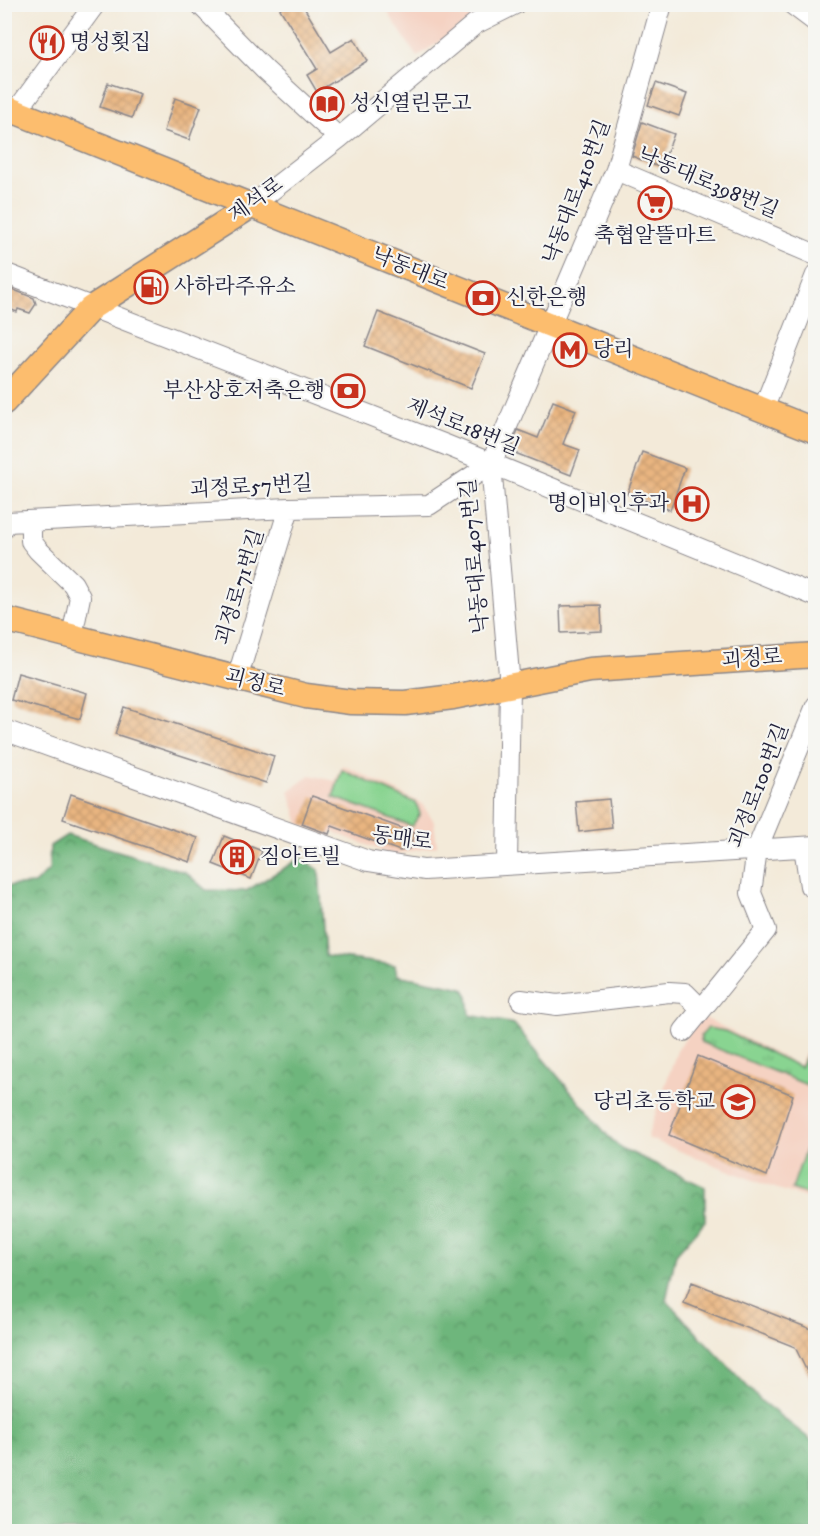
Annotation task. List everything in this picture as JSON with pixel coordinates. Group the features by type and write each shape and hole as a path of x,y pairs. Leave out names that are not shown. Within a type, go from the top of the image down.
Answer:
{"main road":[{"name":"낙동대로","path":"10,109 816,431"},
{"name":"제석로","path":"4,402 92,308 251,206"},
{"name":"괴정로","path":"4,619 306,696 351,702 405,703 453,697 590,670 816,655"}],"street":[{"path":"10,109 95,4"},
{"path":"200,4 265,70 339,138"},
{"name":"제석로","path":"251,206 339,138 474,24 515,4"},
{"name":"낙동대로410번길","path":"550,325 616,170 662,4"},
{"path":"792,4 816,22"},
{"name":"낙동대로398번길","path":"616,170 816,255"},
{"name":"제석로18번길","path":"4,273 491,464 816,596"},
{"path":"763,410 816,275"},
{"name":"낙동대로407번길","path":"510,686 491,464 550,325"},
{"name":"괴정로57번길","path":"5,522 289,508 429,505 491,464"},
{"name":"괴정로71번길","path":"237,679 289,508"},
{"path":"31,521 31,541 73,584 80,597 72,636"},
{"path":"507,864 510,686"},
{"name":"괴정로100번길","path":"684,1031 766,930 751,893 757,849 816,706"},
{"name":"동매로","path":"4,730 368,861 424,870 810,847"},
{"path":"810,847 810,886"},
{"path":"521,1000 556,1005 669,992 685,993 701,1009"}],"shaded area":[{"path":"383,5 501,5 479,14 417,57"},
{"path":"343,765 421,803 434,821 437,846 393,855 333,832 328,835 299,824 289,791 310,775 335,781"},
{"name":"당리초등학교","path":"701,1016 799,1065 815,1036 815,1201 763,1184 647,1138 677,1051"}],"green space":[{"path":"342,770 416,803 420,814 412,826 333,797"},
{"path":"67,835 185,872 206,890 246,891 301,858 319,870 325,956 395,965 397,975 463,988 468,996 470,1015 514,1024 607,1135 621,1148 705,1187 705,1221 676,1254 666,1300 761,1401 815,1443 815,1531 5,1531 5,886 34,884 49,870 50,846"},
{"path":"708,1028 725,1031 800,1067 815,1041 815,1087 701,1042 701,1036"},
{"path":"815,1121 816,1197 792,1189"}],"building":[{"path":"287,4 302,4 331,52 354,38 367,61 317,92 307,75 317,69 280,9"},
{"path":"108,83 140,94 132,118 100,107"},
{"path":"656,83 687,94 679,116 648,105"},
{"path":"175,98 201,107 189,140 164,131"},
{"path":"642,122 674,134 661,168 632,156"},
{"path":"4,286 34,298 36,304 30,313 18,309 17,312 4,307"},
{"path":"378,312 485,354 471,388 365,346"},
{"path":"553,401 576,410 563,444 580,450 571,475 510,451 518,430 538,438"},
{"path":"642,452 685,468 670,510 627,494"},
{"path":"601,605 602,631 561,633 560,606"},
{"path":"18,673 87,693 80,719 11,700"},
{"path":"124,707 274,756 266,783 115,734"},
{"path":"71,794 198,838 190,862 63,819"},
{"path":"312,796 415,833 409,849 400,851 332,826 329,834 302,824"},
{"path":"609,799 612,828 579,832 576,802"},
{"name":"짐아트빌","path":"224,836 262,851 251,879 213,864"},
{"path":"698,1056 793,1095 767,1176 669,1135"},
{"path":"692,1282 811,1329 816,1338 816,1390 795,1347 684,1303"}],"place":[{"name":"명성횟집","path":"47,43"},
{"name":"성신열린문고","path":"327,104"},
{"name":"축협알뜰마트","path":"655,203"},
{"name":"사하라주유소","path":"151,287"},
{"name":"신한은행","path":"483,298"},
{"name":"당리","path":"570,350"},
{"name":"부산상호저축은행","path":"348,391"},
{"name":"명이비인후과","path":"692,504"},
{"name":"짐아트빌","path":"237,857"},
{"name":"당리초등학교","path":"738,1102"}]}
